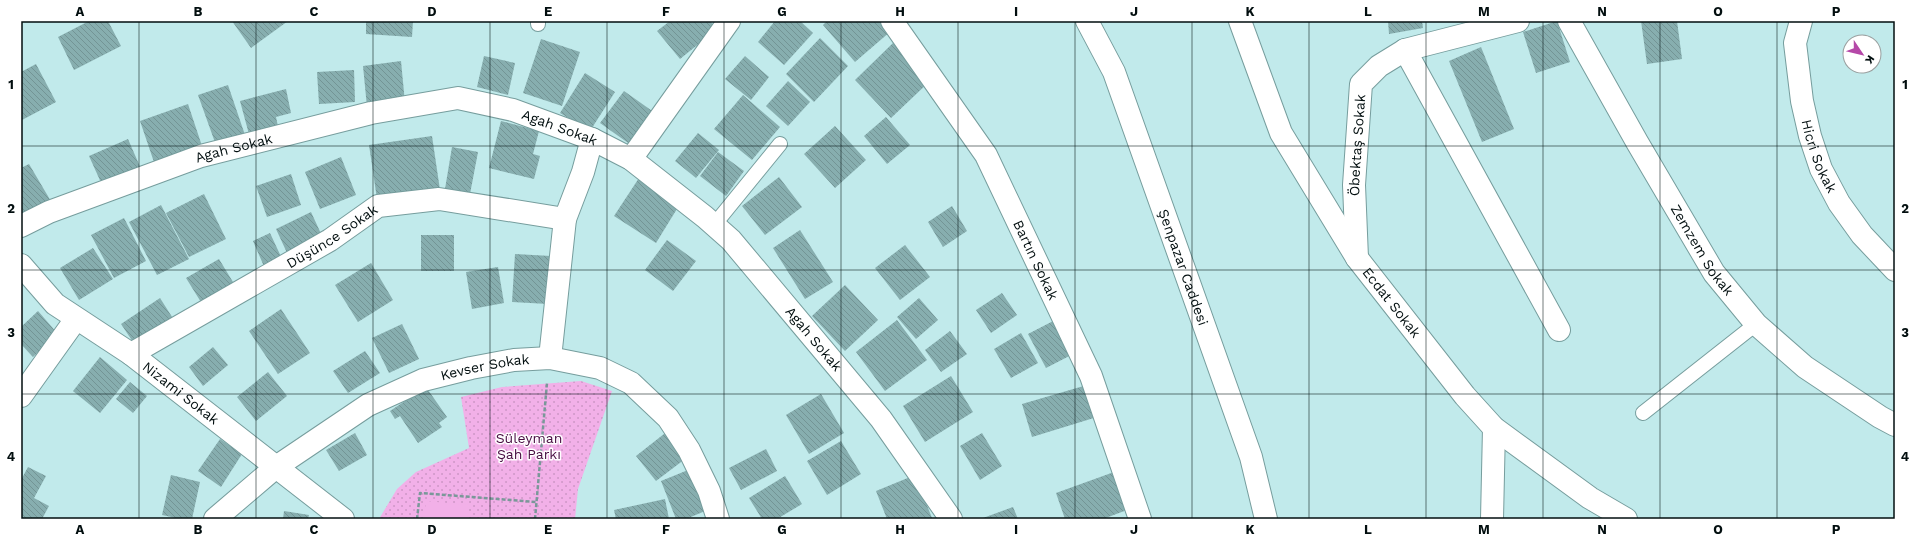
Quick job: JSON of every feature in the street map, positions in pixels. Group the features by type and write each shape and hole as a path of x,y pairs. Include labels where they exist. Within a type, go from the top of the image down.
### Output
{"street":[{"path":"631,159 729,21"},
{"name":"Bartın Sokak","path":"892,21 986,155 1091,376 1140,519"},
{"name":"Şenpazar Caddesi","path":"1087,21 1114,72 1251,457 1266,519"},
{"name":"Ecdat Sokak","path":"1240,21 1280,133 1357,258 1465,396 1494,428 1590,498 1626,519"},
{"name":"Öbektaş Sokak","path":"1357,258 1354,185 1361,84 1379,66 1405,50 1518,21"},
{"name":"Zemzem Sokak","path":"1569,21 1637,142 1714,273 1756,324 1805,367 1880,417 1895,425"},
{"name":"Hicri Sokak","path":"1801,21 1795,43 1802,101 1810,136 1821,169 1840,203 1862,235 1895,270"},
{"path":"1405,50 1559,330"},
{"name":"Agah Sokak","path":"21,226 49,212 201,156 371,113 458,98 513,110 592,139 631,159 731,240 881,419 951,519"},
{"path":"550,358 565,219 583,172 592,139"},
{"name":"Düşünce Sokak","path":"131,354 330,240 378,206 439,199 565,219"},
{"name":"Nizami Sokak","path":"21,265 55,304 131,354 342,519"},
{"path":"21,396 76,319"},
{"name":"Kevser Sokak","path":"215,519 276,467 368,405 423,380 471,368 514,360 550,358 600,368 631,383 668,418 689,450 709,491 718,519"},
{"path":"1492,519 1494,428"}],"lane":[{"path":"714,225 780,144"},
{"path":"1644,413 1756,324"}],"path":[{"path":"535,519 550,358"},
{"path":"417,519 420,493 426,492 536,502"}],"green space":[{"name":"Süleyman Şah Parkı","path":"581,381 612,391 578,489 575,519 379,519 397,489 416,472 469,448 461,397 502,387"},
{"path":"426,501 469,505 467,519 424,519"}],"building":[{"path":"89,21 108,21 121,46 74,70 58,37"},
{"path":"232,21 288,21 251,48"},
{"path":"366,21 413,21 412,37 366,34"},
{"path":"670,21 710,21 717,29 680,59 657,31"},
{"path":"775,21 800,21 813,33 784,65 758,42"},
{"path":"827,21 883,21 891,31 855,62 823,25"},
{"path":"1388,21 1422,21 1423,28 1389,34"},
{"path":"1557,21 1570,62 1536,73 1523,32"},
{"path":"1641,21 1677,21 1682,59 1647,64"},
{"path":"820,38 848,66 814,102 786,74"},
{"path":"541,39 580,52 562,106 523,93"},
{"path":"893,43 930,81 891,118 855,80"},
{"path":"1481,47 1514,129 1482,142 1449,61"},
{"path":"484,56 515,63 508,95 477,87"},
{"path":"745,56 769,77 751,100 725,79"},
{"path":"401,61 405,103 367,107 363,66"},
{"path":"36,64 56,102 22,120 21,72"},
{"path":"354,70 355,102 319,104 317,72"},
{"path":"585,73 615,92 590,131 560,113"},
{"path":"788,81 810,102 788,126 766,106"},
{"path":"228,85 246,138 217,148 198,95"},
{"path":"286,89 291,113 276,117 279,131 250,138 240,101"},
{"path":"624,91 655,113 631,145 600,123"},
{"path":"743,95 780,127 752,160 714,129"},
{"path":"188,104 203,149 155,165 140,121"},
{"path":"886,117 910,145 887,164 864,136"},
{"path":"501,121 539,131 533,154 540,156 534,179 489,168"},
{"path":"835,126 866,160 835,188 804,154"},
{"path":"698,133 719,150 696,178 675,161"},
{"path":"432,136 440,190 377,199 369,145"},
{"path":"128,139 141,169 103,187 89,156"},
{"path":"452,147 478,152 470,194 445,189"},
{"path":"718,152 744,171 726,196 700,176"},
{"path":"341,157 356,195 320,209 305,172"},
{"path":"29,164 52,203 21,221 21,168"},
{"path":"291,174 301,205 267,217 256,186"},
{"path":"779,177 802,207 765,235 742,206"},
{"path":"639,178 680,204 656,243 614,216"},
{"path":"204,194 226,239 189,257 166,213"},
{"path":"161,205 189,259 157,275 129,222"},
{"path":"952,206 967,231 943,247 928,222"},
{"path":"311,212 323,238 288,255 276,229"},
{"path":"124,218 146,261 114,278 91,235"},
{"path":"800,230 833,282 805,299 773,248"},
{"path":"270,233 284,263 266,271 253,241"},
{"path":"421,235 454,235 454,271 421,271"},
{"path":"667,240 696,261 673,291 645,270"},
{"path":"905,245 930,277 900,300 875,268"},
{"path":"93,248 113,279 79,300 60,268"},
{"path":"515,254 551,256 548,304 512,302"},
{"path":"219,259 236,287 204,307 186,278"},
{"path":"371,263 393,300 358,322 335,285"},
{"path":"498,267 504,303 472,309 466,272"},
{"path":"845,285 878,320 845,351 812,316"},
{"path":"1002,293 1017,315 991,333 976,310"},
{"path":"160,298 174,320 135,345 121,324"},
{"path":"919,298 938,320 916,339 897,317"},
{"path":"281,309 310,353 278,374 249,331"},
{"path":"38,311 58,334 33,357 21,344 21,327"},
{"path":"1059,318 1077,352 1046,368 1028,334"},
{"path":"897,320 927,360 885,391 856,352"},
{"path":"402,324 419,359 389,373 372,338"},
{"path":"950,331 967,354 941,372 925,350"},
{"path":"1021,333 1038,363 1011,378 994,349"},
{"path":"213,347 228,365 203,386 189,367"},
{"path":"365,351 380,373 348,393 333,371"},
{"path":"100,357 127,380 100,413 73,391"},
{"path":"268,372 287,396 256,421 237,397"},
{"path":"951,376 973,412 925,442 903,406"},
{"path":"130,382 147,396 133,413 116,399"},
{"path":"1087,385 1097,417 1032,437 1022,404"},
{"path":"426,387 447,417 439,423 442,427 418,443 400,416 395,419 390,411"},
{"path":"821,394 844,433 809,454 786,415"},
{"path":"669,430 689,456 656,481 636,456"},
{"path":"355,433 367,455 339,471 326,450"},
{"path":"982,433 1002,466 980,480 960,446"},
{"path":"220,439 242,454 221,487 198,471"},
{"path":"841,441 861,474 827,495 807,461"},
{"path":"766,449 777,471 741,490 729,468"},
{"path":"28,467 46,476 34,498 49,506 42,519 21,519 21,480"},
{"path":"693,468 710,509 686,519 676,519 661,481"},
{"path":"1114,472 1127,510 1103,519 1065,519 1056,493"},
{"path":"171,475 200,482 192,519 181,519 162,515"},
{"path":"915,475 932,518 887,519 876,491"},
{"path":"785,476 802,504 777,519 762,519 749,498"},
{"path":"665,499 669,519 616,519 614,510"},
{"path":"1013,507 1018,519 983,518"},
{"path":"284,511 309,515 308,519 283,519"}]}
